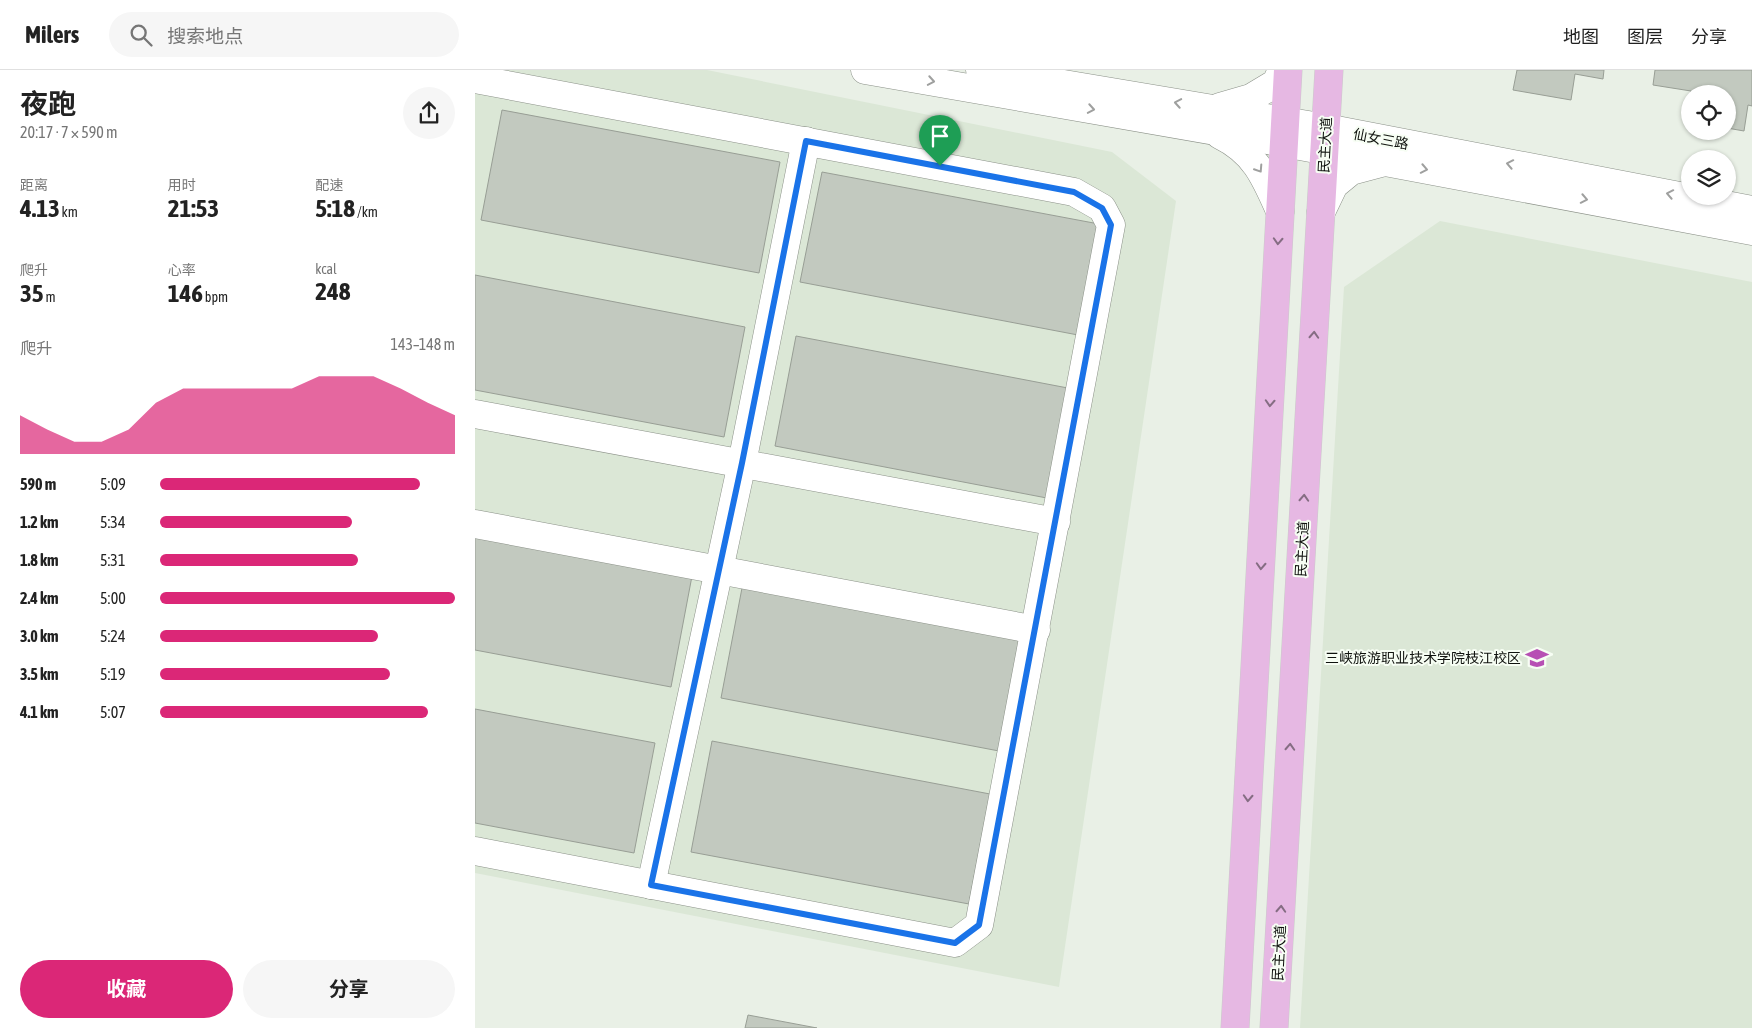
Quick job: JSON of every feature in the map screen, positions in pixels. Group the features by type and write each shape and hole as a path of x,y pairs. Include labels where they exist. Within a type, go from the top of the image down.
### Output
{"main road":[{"path":"1235,1028 1288,70"},
{"name":"民主大道","path":"1274,1028 1328,75"}],"street":[{"path":"865,70 1209,119 1257,164 1269,185 1280,211"},
{"name":"仙女三路","path":"980,70 1209,119 1325,139 1385,162 1752,231"},
{"path":"1209,119 1276,83 1282,70"},
{"path":"1328,75 1339,111 1358,134"},
{"path":"475,79 1074,192 1102,208 1111,225 979,925 955,943 475,851"},
{"name":"仙女三路","path":"1325,139 1358,134 1752,210"},
{"path":"651,885 742,463 806,141"},
{"path":"1321,212 1334,185 1351,171 1385,162"},
{"path":"475,414 1056,522"},
{"path":"475,524 1036,630"}],"shaded area":[{"path":"475,70 707,70 1112,152 1176,201 1059,987 475,873"},
{"name":"三峡旅游职业技术学院枝江校区","path":"1440,221 1752,282 1752,1028 1300,1028 1344,287"}],"building":[{"path":"1517,70 1604,70 1603,79 1575,74 1571,100 1513,90"},
{"path":"1655,70 1752,70 1752,106 1748,105 1744,131 1736,130 1736,85 1681,85 1681,89 1653,85"},
{"path":"502,110 780,162 759,273 481,220"},
{"path":"822,172 1099,224 1078,335 800,282"},
{"path":"475,275 745,327 724,437 475,390"},
{"path":"796,336 1073,389 1052,499 775,446"},
{"path":"475,535 692,576 671,687 475,650"},
{"path":"742,588 1020,640 999,751 721,698"},
{"path":"475,709 655,743 634,853 475,823"},
{"path":"712,741 990,794 969,904 691,852"},
{"path":"748,1015 817,1028 745,1028"}],"place":[{"name":"三峡旅游职业技术学院枝江校区","path":"1537,658"}],"route":[{"path":"806,141 940,166 1074,192 1102,208 1111,225 979,925 955,943 651,885 742,463 806,141"}]}
